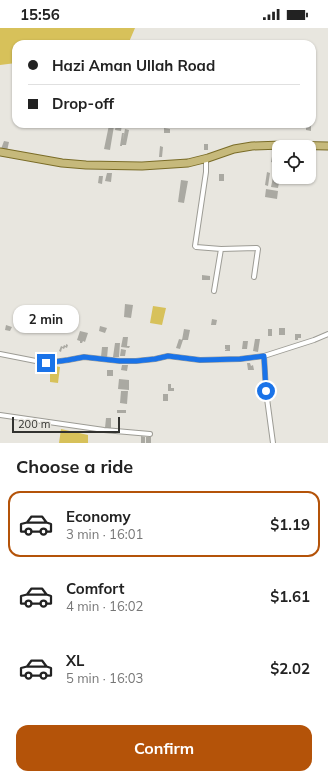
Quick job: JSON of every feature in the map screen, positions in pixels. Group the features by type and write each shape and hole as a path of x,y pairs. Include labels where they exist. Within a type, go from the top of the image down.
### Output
{"main road":[{"path":"0,152 62,163 142,166 188,163 206,159 234,149 252,146 328,146"}],"street":[{"path":"206,159 206,172 194,244 196,247 221,249 257,248 254,277"},
{"path":"214,291 221,249"},
{"path":"0,354 46,363 84,357 120,361 136,361 168,356 207,360 240,359 264,356 328,334"},
{"path":"264,356 266,391 273,443"},
{"path":"0,415 104,430 150,434"}],"shaded area":[{"path":"0,28 135,28 130,40 12,40 12,64 0,65"},
{"path":"153,306 166,308 162,325 150,323"},
{"path":"50,365 60,367 58,383 50,382"},
{"path":"61,429 88,435 88,443 59,443"}],"building":[{"path":"108,128 114,128 110,150 104,149"},
{"path":"115,128 121,128 121,131 115,130"},
{"path":"164,128 170,129 170,133 164,133"},
{"path":"306,128 311,128 311,131 306,130"},
{"path":"125,129 129,130 126,145 120,146 122,133 124,133 123,140"},
{"path":"4,141 9,142 7,151 1,149"},
{"path":"204,144 208,144 208,150 204,150"},
{"path":"160,146 163,147 162,157 159,157"},
{"path":"267,172 270,173 268,186 265,185"},
{"path":"107,173 112,173 111,182 105,181"},
{"path":"219,174 224,174 224,181 219,181"},
{"path":"99,176 103,176 102,184 98,183"},
{"path":"181,180 188,181 184,203 178,202"},
{"path":"272,182 272,184 279,184 278,188 271,187"},
{"path":"266,189 278,191 277,199 265,197"},
{"path":"202,275 210,276 210,280 202,280"},
{"path":"125,304 133,305 131,318 124,317"},
{"path":"212,319 217,320 216,325 211,325"},
{"path":"6,325 12,327 10,331 5,330"},
{"path":"100,326 107,328 105,333 99,331"},
{"path":"279,328 285,328 285,335 279,335"},
{"path":"184,329 190,330 188,340 182,340"},
{"path":"268,329 272,329 272,336 268,336"},
{"path":"80,331 88,333 85,342 83,341 82,343 77,340"},
{"path":"295,334 301,334 301,338 295,340"},
{"path":"123,337 128,337 127,346 130,346 129,348 121,347"},
{"path":"179,339 183,340 180,349 176,348"},
{"path":"255,339 260,339 258,352 253,351"},
{"path":"243,341 248,341 247,349 242,349"},
{"path":"115,343 120,343 119,357 113,357"},
{"path":"66,344 68,345 67,348 62,348 61,352 59,351 61,346 66,346"},
{"path":"225,345 230,345 230,351 225,351 227,349 225,349"},
{"path":"102,347 108,347 107,358 101,357"},
{"path":"121,349 126,350 125,356 120,356"},
{"path":"247,363 250,363 251,366 253,365 254,370 248,370"},
{"path":"122,365 128,365 127,371 121,370"},
{"path":"107,370 113,370 113,376 107,376"},
{"path":"119,379 129,380 129,390 118,389"},
{"path":"168,384 171,384 171,388 174,388 174,391 168,391"},
{"path":"121,391 128,391 127,404 120,403"},
{"path":"163,394 168,394 168,401 163,401"},
{"path":"117,410 126,410 126,413 117,413"},
{"path":"106,418 111,418 111,429 105,428"},
{"path":"141,436 145,437 145,443 141,443"},
{"path":"146,437 151,437 151,443 146,443"}],"route":[{"path":"46,363 84,357 120,361 136,361 168,356 200,360 240,359 264,356 266,391"}]}
